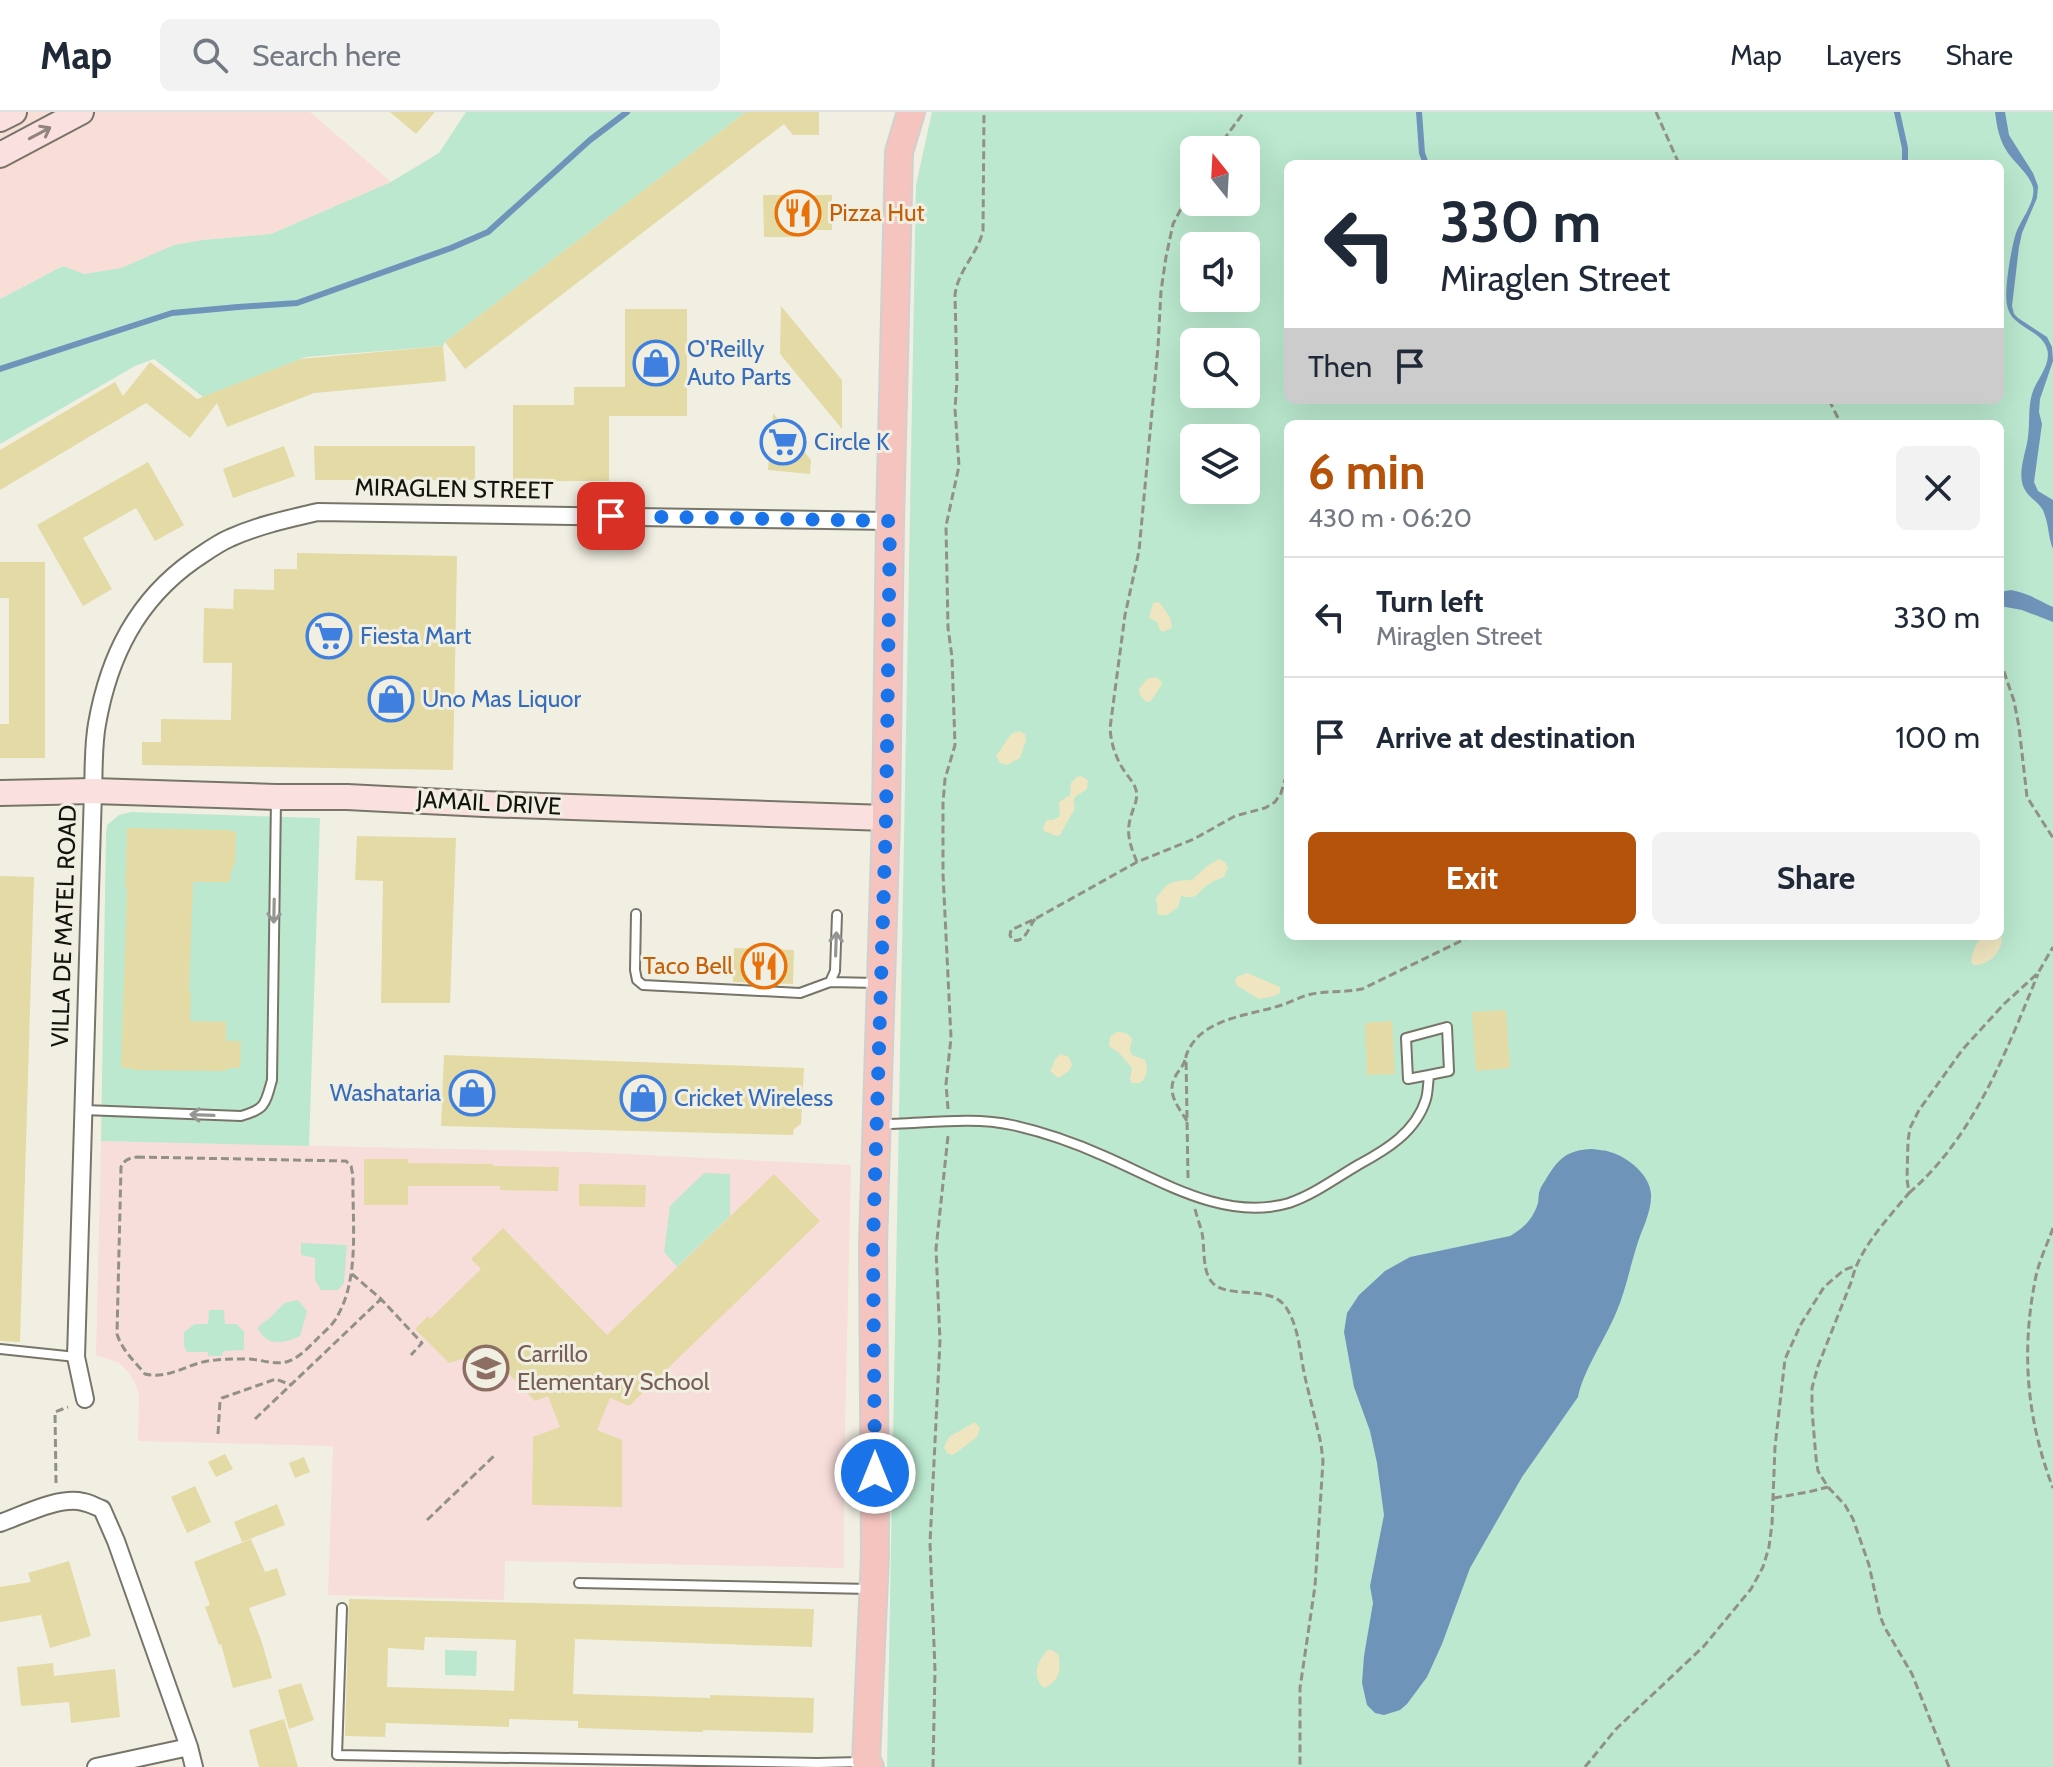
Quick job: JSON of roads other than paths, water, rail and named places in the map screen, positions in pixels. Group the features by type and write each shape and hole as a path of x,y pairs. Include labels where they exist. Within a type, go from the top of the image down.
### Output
{"main road":[{"path":"866,1765 874,1589 873,1244 886,818 899,152 890,112"},
{"path":"899,152 911,112"}],"street":[{"path":"0,119 14,112"},
{"path":"0,155 81,112"},
{"name":"MIRAGLEN STREET","path":"260,526 318,512 890,521"},
{"name":"VILLA DE MATEL ROAD","path":"85,1399 76,1357 96,727 105,684 119,646 143,608 172,575 227,539 260,526"},
{"name":"JAMAIL DRIVE","path":"0,793 93,791 347,797 886,818"},
{"path":"0,1523 71,1501 102,1509 116,1541 194,1767"},
{"path":"96,1767 189,1747"}],"lane":[{"path":"83,1110 241,1116 256,1112 265,1102 272,1080 276,797"},
{"path":"636,914 635,970 637,980 643,985 800,993 830,982 881,983"},
{"path":"830,982 835,971 837,915"},
{"path":"1447,1027 1449,1071 1429,1075 1408,1079 1406,1038 1447,1027"},
{"path":"877,1124 976,1121 1010,1125 1105,1156 1190,1196 1251,1206 1285,1204 1304,1197 1401,1138 1417,1119 1426,1099 1429,1075"},
{"path":"0,1349 76,1357"},
{"path":"579,1583 874,1589"},
{"path":"342,1608 337,1755 866,1765"}],"water":[{"path":"1995,112 2005,112 2009,135 2038,186 2037,198 2022,233 2012,306 2014,314 2047,337 2052,347 2053,361 2040,399 2042,424 2034,482 2038,491 2053,500 2053,549 2043,510 2025,490 2021,477 2031,399 2046,366 2047,349 2039,337 2014,319 2006,298 2014,240 2030,204 2033,187 2002,143"},
{"path":"2004,591 2028,595 2053,607 2053,622 2004,607"},
{"path":"1592,1149 1610,1152 1631,1162 1650,1187 1649,1212 1619,1304 1584,1377 1578,1397 1522,1477 1470,1568 1427,1677 1400,1710 1384,1715 1375,1713 1367,1705 1362,1683 1373,1603 1370,1586 1384,1515 1370,1431 1354,1387 1344,1332 1347,1313 1359,1295 1385,1271 1410,1257 1515,1233 1533,1214 1541,1188 1560,1161 1570,1153"}],"waterway":[{"path":"0,369 172,313 297,303 451,248 488,232 590,140 627,112"},
{"path":"1419,112 1425,160"},
{"path":"1897,112 1905,160"}],"place":[{"name":"Pizza Hut","path":"798,213"},
{"name":"O'Reilly Auto Parts","path":"656,363"},
{"name":"Circle K","path":"783,442"},
{"name":"Fiesta Mart","path":"329,636"},
{"name":"Uno Mas Liquor","path":"391,699"},
{"name":"Taco Bell","path":"764,966"},
{"name":"Washataria","path":"472,1093"},
{"name":"Cricket Wireless","path":"643,1098"},
{"name":"Carrillo Elementary School","path":"486,1368"}]}
